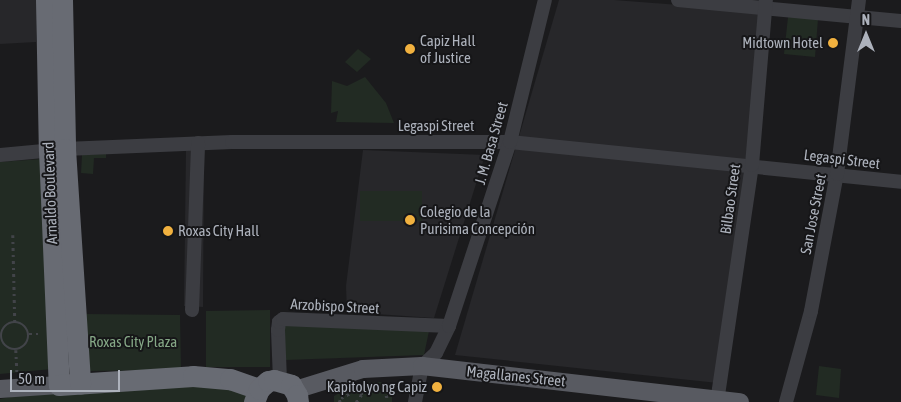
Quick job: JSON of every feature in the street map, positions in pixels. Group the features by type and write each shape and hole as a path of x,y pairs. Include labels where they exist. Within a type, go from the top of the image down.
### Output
{"highway":[{"name":"Arnaldo Boulevard","path":"46,0 57,150 69,384"},
{"name":"Arnaldo Boulevard","path":"57,150 62,0"},
{"path":"69,384 193,376 230,379 256,396 268,382 291,391"}],"main road":[{"name":"Magallanes Street","path":"291,391 363,369 422,366 740,402"},
{"path":"9,388 69,384"}],"street":[{"name":"J. M. Basa Street","path":"422,366 436,352 450,326 510,142 545,0"},
{"path":"678,0 765,4 901,21"},
{"name":"San Jose Street","path":"786,402 811,311 837,174 859,0"},
{"name":"Bilbao Street","path":"717,400 752,166 765,4"},
{"name":"Legaspi Street","path":"0,156 57,150 198,143 510,142 901,182"},
{"path":"192,310 198,143"},
{"name":"Arzobispo Street","path":"291,391 278,330 279,322 283,320 450,326"},
{"path":"415,402 422,366"}],"path":[{"path":"13,235 15,322"},
{"path":"15,322 26,327 29,334 24,346 16,349 7,347 1,336 4,328 15,322"},
{"path":"9,388 16,349"},
{"path":"339,402 341,398 362,387 377,386 385,389 388,402"},
{"path":"356,402 361,395 362,387"}],"shaded area":[{"path":"0,0 37,0 36,42 0,44"},
{"path":"559,0 614,0 769,12 718,383 455,355"},
{"path":"204,149 203,307 184,306 186,150"},
{"name":"Colegio de la Purisima Concepción","path":"363,150 485,155 434,318 347,312 346,286"}],"green space":[{"path":"788,17 818,19 815,57 784,54"},
{"path":"358,49 371,59 357,72 345,62"},
{"path":"365,77 386,103 394,123 336,122 338,111 331,113 332,81 347,86"},
{"path":"106,154 106,158 94,158 93,174 81,173 82,155"},
{"path":"42,159 52,369 0,374 0,162"},
{"path":"360,191 422,191 422,221 360,221"},
{"name":"Roxas City Plaza","path":"270,310 270,367 206,367 206,311"},
{"name":"Roxas City Plaza","path":"84,314 180,315 181,370 86,371"},
{"path":"284,325 429,331 424,355 285,360"},
{"path":"819,366 841,369 839,398 816,395"},
{"name":"Roxas City Plaza","path":"201,381 232,387 246,396 249,402 0,402 0,399 43,391"},
{"path":"370,382 382,382 392,395 392,402 334,402 334,396 345,390"}],"place":[{"name":"Midtown Hotel","path":"833,43"},
{"name":"Capiz Hall of Justice","path":"410,49"},
{"name":"Colegio de la Purisima Concepción","path":"410,220"},
{"name":"Roxas City Hall","path":"168,231"},
{"name":"Kapitolyo ng Capiz","path":"437,387"}]}
